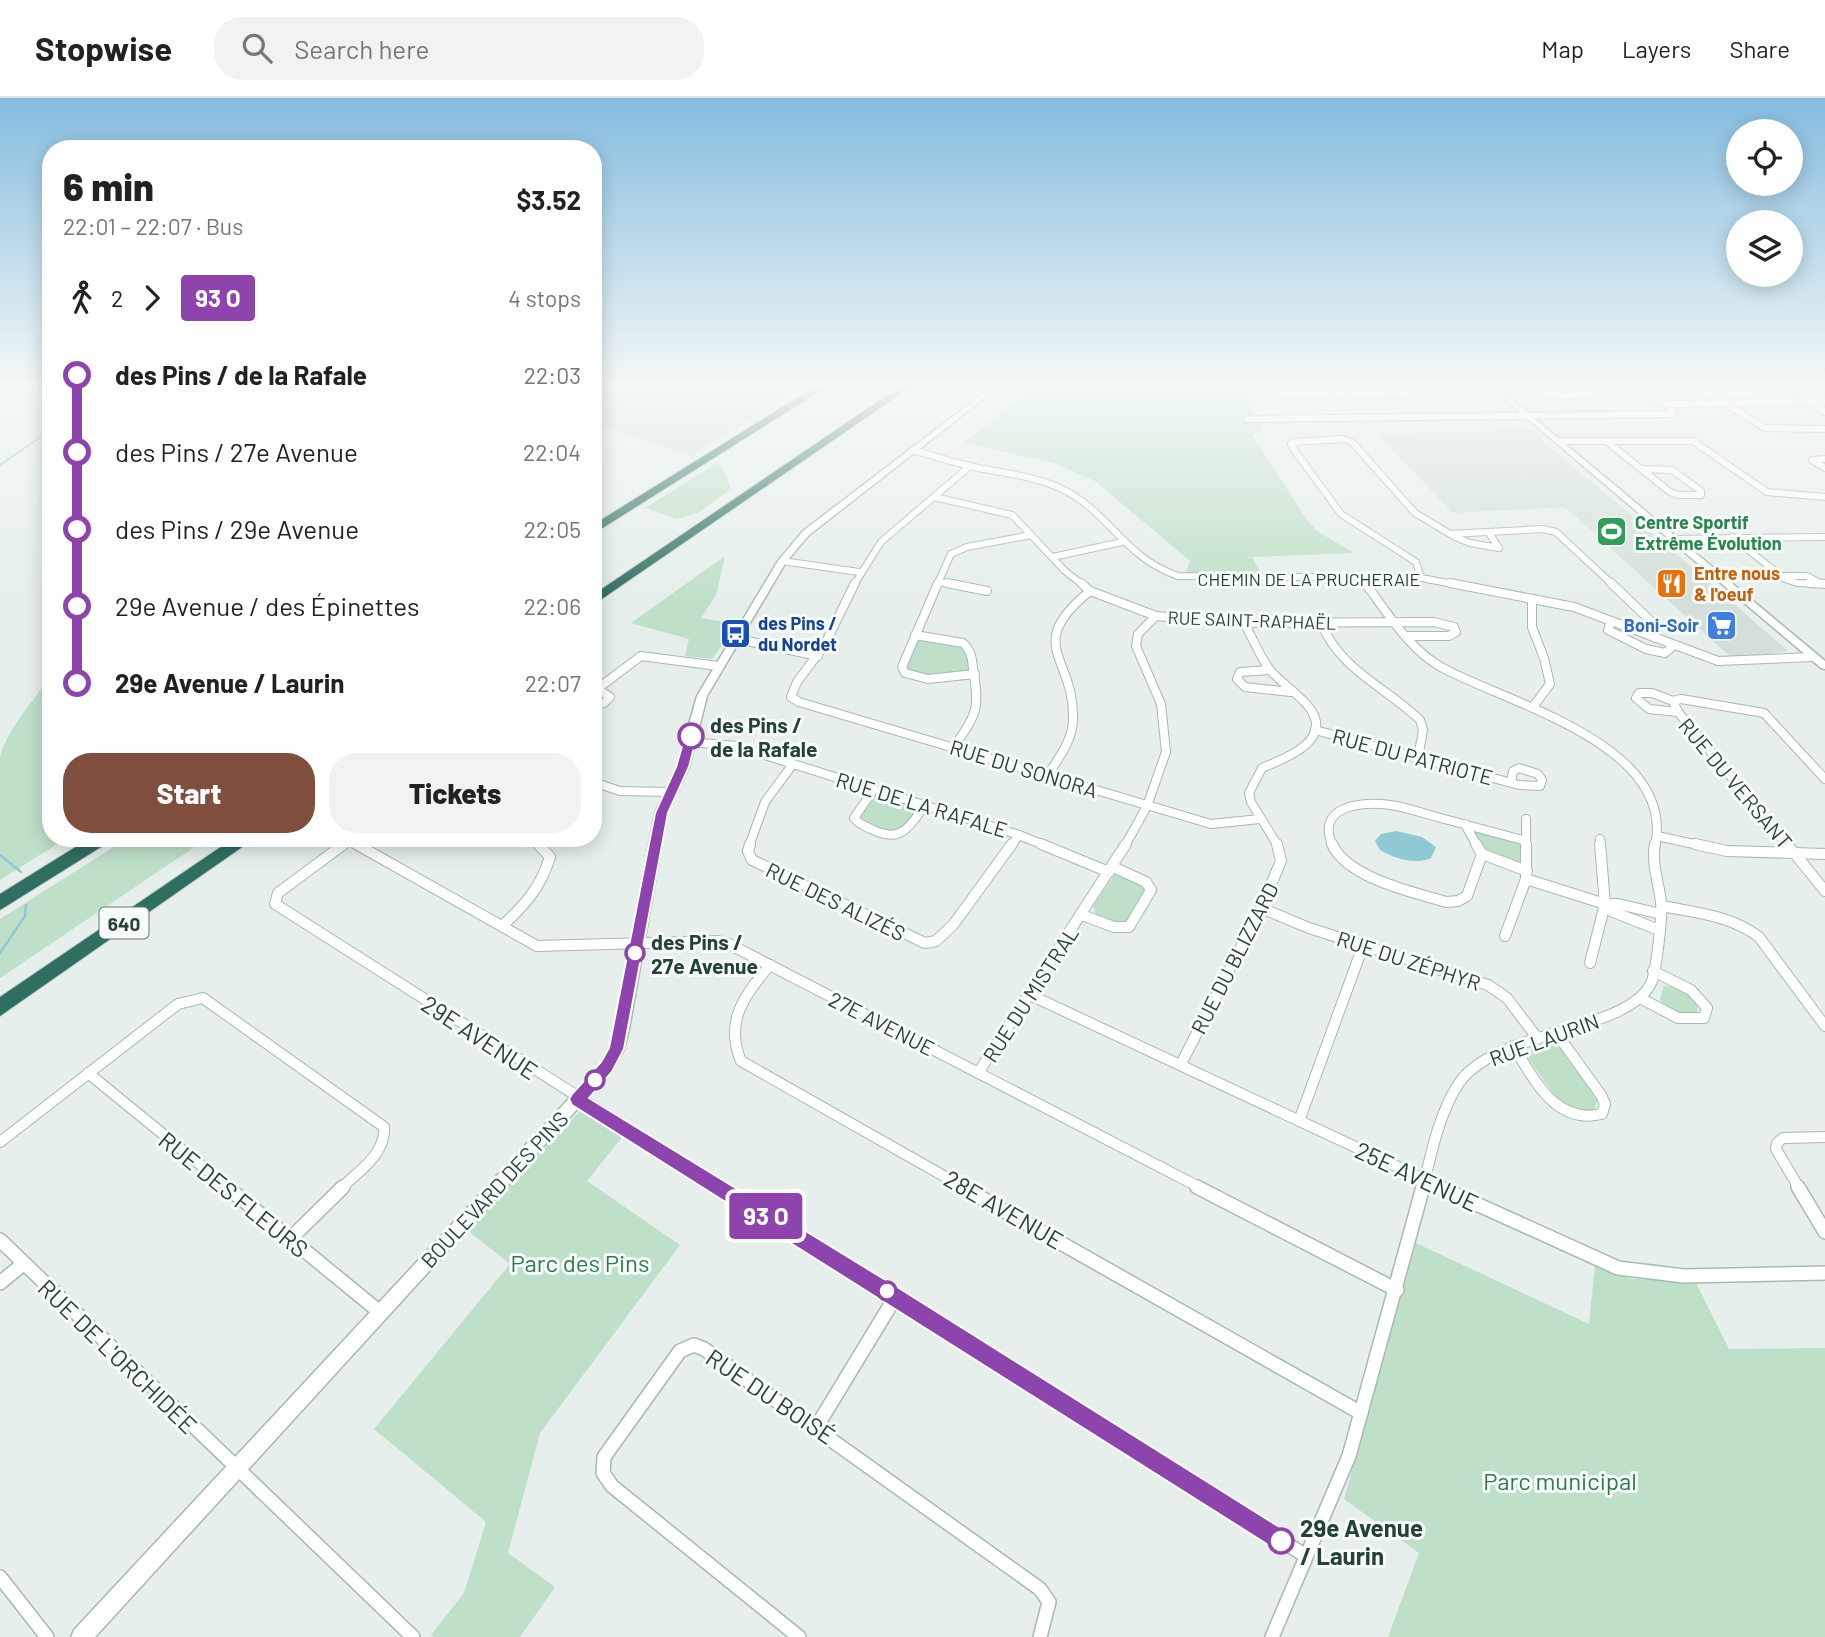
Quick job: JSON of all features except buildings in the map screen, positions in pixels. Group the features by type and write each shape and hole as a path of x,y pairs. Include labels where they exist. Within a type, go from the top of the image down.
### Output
{"highway":[{"path":"602,524 708,458"},
{"path":"602,595 802,458"},
{"path":"0,903 89,847"},
{"name":"640","path":"0,1008 234,847"}],"street":[{"name":"BOULEVARD DES PINS","path":"81,1637 607,1067 617,1049 661,813 683,767 702,696 782,561 822,519 903,458"},
{"name":"CHEMIN DE LA PRUCHERAIE","path":"941,458 1037,480 1065,490 1082,501 1148,565 1178,576 1421,579 1574,607 1703,657 1728,662 1813,657"},
{"path":"1300,458 1341,514 1416,562 1421,579"},
{"path":"1366,458 1415,513 1470,544 1499,548 1489,533"},
{"path":"1578,458 1825,666"},
{"path":"1628,458 1670,492 1678,495 1701,495 1700,491 1672,470 1642,469"},
{"path":"1717,458 1767,492 1825,497"},
{"path":"1825,459 1812,460 1825,468"},
{"path":"738,639 818,656 859,572 881,542 970,466"},
{"name":"RUE SAINT-RAPHAËL","path":"934,497 1012,515 1065,571 1090,591 1156,616 1244,623 1447,624 1454,627 1456,632 1449,636 1407,636"},
{"path":"1450,534 1543,530 1556,532 1654,624 1655,638"},
{"path":"975,674 928,679 905,673 902,667 948,559 954,551 1031,535"},
{"path":"1732,537 1780,576 1807,576 1822,583"},
{"path":"1673,539 1825,537"},
{"path":"1053,557 1122,542"},
{"path":"782,561 859,572"},
{"path":"1362,578 1407,636 1427,657 1454,675 1533,707 1600,744 1632,771 1647,792 1656,814 1657,836 1654,850 1661,910 1653,971 1647,991 1640,998 1679,1019 1694,1021 1704,1018 1707,1008 1702,998 1692,989 1653,971"},
{"path":"939,582 987,591"},
{"path":"1048,775 1073,725 1067,684 1056,662 1056,625 1073,603 1090,591"},
{"path":"1532,599 1532,627 1545,658 1550,684 1533,707"},
{"name":"RUE DU MISTRAL","path":"978,1073 1111,869 1147,806 1160,775 1166,752 1166,729 1161,704 1136,646 1138,634 1156,616"},
{"path":"1611,621 1608,630 1646,649 1665,653 1673,646"},
{"path":"1244,623 1270,670 1312,712 1315,730"},
{"path":"1321,623 1330,642 1349,666 1378,689 1413,711 1421,721 1423,727 1418,758"},
{"path":"915,635 967,645 980,697 978,707 954,747"},
{"path":"602,685 641,656 718,666"},
{"name":"RUE DU SONORA","path":"818,656 793,688 791,697 799,702 1211,824 1260,819"},
{"path":"1270,670 1240,672 1237,680 1245,687 1291,692"},
{"name":"RUE DU VERSANT","path":"1678,712 1649,709 1636,698 1647,692 1673,701 1681,699 1764,713 1825,779"},
{"path":"602,693 610,696 602,703"},
{"name":"RUE DU VERSANT","path":"1673,701 1678,712 1825,891"},
{"name":"RUE DU PATRIOTE","path":"1315,730 1511,782"},
{"name":"RUE DU BLIZZARD","path":"1181,1064 1261,908 1281,861 1280,849 1251,802 1249,793 1255,777 1262,768 1296,754 1307,744 1315,730"},
{"name":"RUE DE LA RAFALE","path":"690,742 736,746 1019,835 1111,869"},
{"name":"RUE DES ALIZÉS","path":"793,764 758,816 748,851 752,860 925,943 936,941 953,925 1019,835"},
{"path":"602,786 620,791 670,792"},
{"path":"874,789 854,818 858,824 891,838 903,834 925,805"},
{"path":"1482,854 1468,896 1458,901 1446,902 1366,875 1338,853 1330,842 1327,828 1334,815 1346,808 1372,803 1392,805 1526,841"},
{"path":"1505,936 1527,875 1526,819"},
{"path":"1465,824 1482,854 1527,875 1605,904 1734,921 1749,928 1759,937 1825,1027"},
{"path":"1657,836 1727,851 1825,854"},
{"path":"1590,963 1605,904 1600,839"},
{"name":"29E AVENUE","path":"339,847 278,893 275,904 578,1099 896,1296 1306,1556"},
{"name":"27E AVENUE","path":"364,847 529,942 544,947 718,941 770,965 1397,1290"},
{"path":"502,926 534,896 550,857 542,847"},
{"name":"RUE DU MISTRAL","path":"1082,915 1121,928 1129,927 1136,919 1151,890 1146,882 1111,869"},
{"path":"1605,904 1611,911 1659,930"},
{"name":"RUE DU ZÉPHYR","path":"1261,908 1309,928 1488,985 1507,998 1538,1039"},
{"path":"1299,1121 1363,946"},
{"name":"28E AVENUE","path":"770,965 745,995 738,1011 734,1031 735,1050 741,1060 1361,1413"},
{"name":"25E AVENUE","path":"1028,994 1618,1268 1684,1276 1825,1273"},
{"path":"0,1142 177,1004 203,998 384,1126 385,1139 380,1150 289,1240"},
{"name":"RUE LAURIN","path":"1272,1637 1341,1481 1447,1105 1460,1082 1485,1059 1513,1046 1595,1021 1632,1005 1640,998"},
{"path":"1513,1046 1554,1103 1566,1114 1580,1119 1602,1114 1605,1104 1601,1095 1557,1034"},
{"name":"RUE DES FLEURS","path":"88,1073 289,1240 381,1312"},
{"path":"1825,1137 1783,1138 1777,1143 1776,1149 1825,1232"},
{"name":"RUE DE L'ORCHIDÉE","path":"0,1240 413,1637"},
{"path":"0,1283 23,1264"},
{"path":"817,1426 896,1296"},
{"name":"RUE DU BOISÉ","path":"799,1637 611,1486 603,1473 604,1457 680,1351 694,1345 704,1349 817,1426 1040,1589 1049,1602 1040,1637"},
{"path":"0,1577 47,1637"}],"shaded area":[{"path":"1400,458 1563,458 1788,651 1733,659 1565,507 1453,513"}],"green space":[{"path":"1031,458 1267,458 1317,531 1354,553 1252,557 1261,574 1186,573 1190,561 1095,481 1054,463"},
{"path":"717,463 722,466 731,489 699,512 677,519 645,508"},
{"path":"725,556 716,595 701,618 738,624 712,659 685,656 689,639 631,623"},
{"path":"915,635 963,643 975,674 928,679 902,667"},
{"path":"42,688 42,847 53,847 0,880 0,757 16,724"},
{"path":"874,789 925,805 898,837 858,824 856,812"},
{"path":"1465,824 1526,841 1527,871 1482,854"},
{"path":"114,847 195,847 0,978 0,919"},
{"path":"1114,875 1132,878 1147,889 1128,921 1118,925 1096,915 1093,906"},
{"path":"1664,986 1679,988 1691,996 1698,1003 1697,1013 1681,1013 1667,1007 1660,999"},
{"path":"1549,1044 1560,1048 1594,1091 1598,1098 1594,1111 1580,1114 1561,1104 1528,1058 1530,1050"},
{"name":"Parc des Pins","path":"581,1110 623,1136 587,1181 680,1245 540,1433 508,1553 555,1587 520,1637 434,1637 431,1635 464,1593 486,1522 374,1429 510,1264 467,1230"},
{"name":"Parc municipal","path":"1416,1243 1589,1324 1595,1265 1632,1279 1695,1281 1729,1349 1825,1348 1825,1637 1388,1637 1419,1553 1344,1499"}],"water":[{"path":"1396,831 1422,837 1436,847 1431,858 1406,860 1380,850 1375,841 1381,834"}],"waterway":[{"path":"0,465 10,458"},
{"path":"0,855 21,872"},
{"path":"0,953 25,916 26,905"}],"bus line":[{"path":"691,736 683,767 661,813 617,1049 607,1067 578,1099 896,1296 1281,1541"}],"place":[{"name":"Centre Sportif Extrême Évolution","path":"1612,532"},
{"name":"Entre nous & l'oeuf","path":"1671,583"},
{"name":"Boni-Soir","path":"1722,625"},
{"name":"des Pins / du Nordet","path":"735,633"},
{"name":"des Pins / de la Rafale","path":"691,736"},
{"name":"des Pins / 27e Avenue","path":"635,953"},
{"name":"29e Avenue / Laurin","path":"1281,1541"}]}
